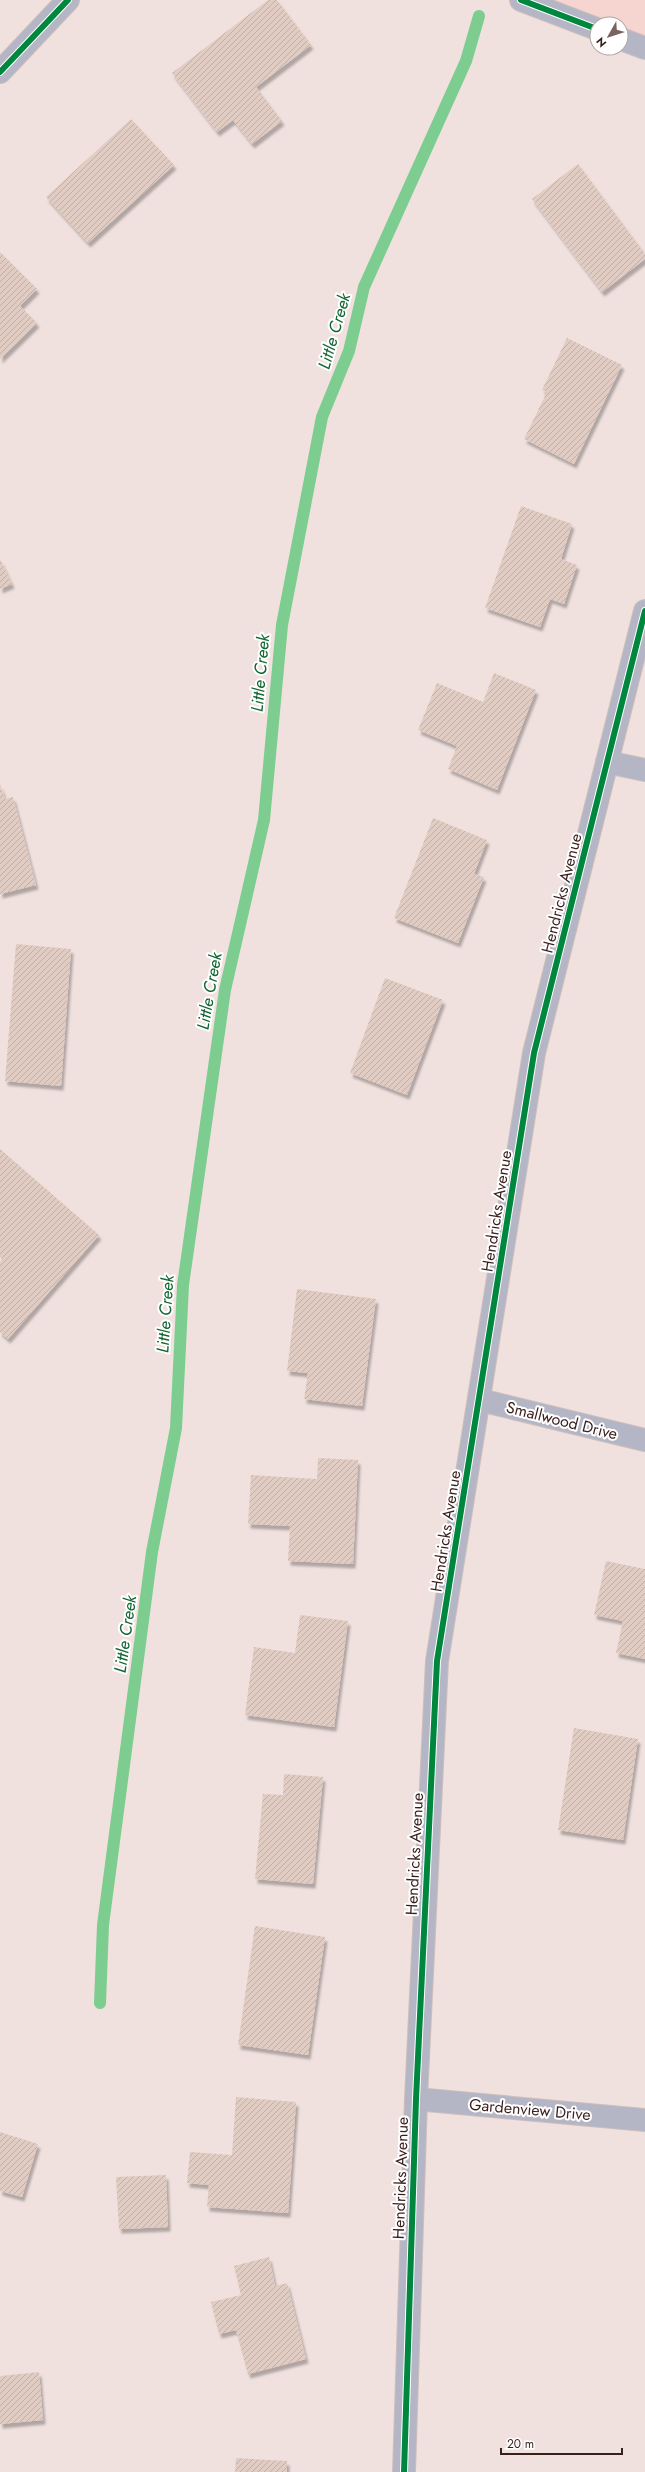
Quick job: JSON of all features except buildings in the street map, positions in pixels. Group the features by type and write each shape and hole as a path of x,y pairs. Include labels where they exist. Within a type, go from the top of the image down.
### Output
{"street":[{"path":"0,72 68,0"},
{"path":"521,0 589,26"},
{"path":"629,42 645,48"},
{"name":"Hendricks Avenue","path":"404,2472 416,2099 437,1661 480,1400 534,1052 645,611"},
{"path":"607,762 645,770"},
{"name":"Smallwood Drive","path":"480,1400 645,1440"},
{"name":"Gardenview Drive","path":"416,2099 645,2120"}],"shaded area":[{"path":"545,0 645,0 645,48 629,42 629,16 589,16 589,20"}],"waterway":[{"name":"Little Creek","path":"100,2003 103,1925 152,1552 176,1428 183,1285 225,990 264,820 282,625 322,417 349,351 364,287 466,61 479,16"}],"cycle path":[{"path":"0,72 68,0"},
{"path":"521,0 589,26"},
{"path":"404,2472 416,2099 437,1661 534,1053 645,611"}]}
